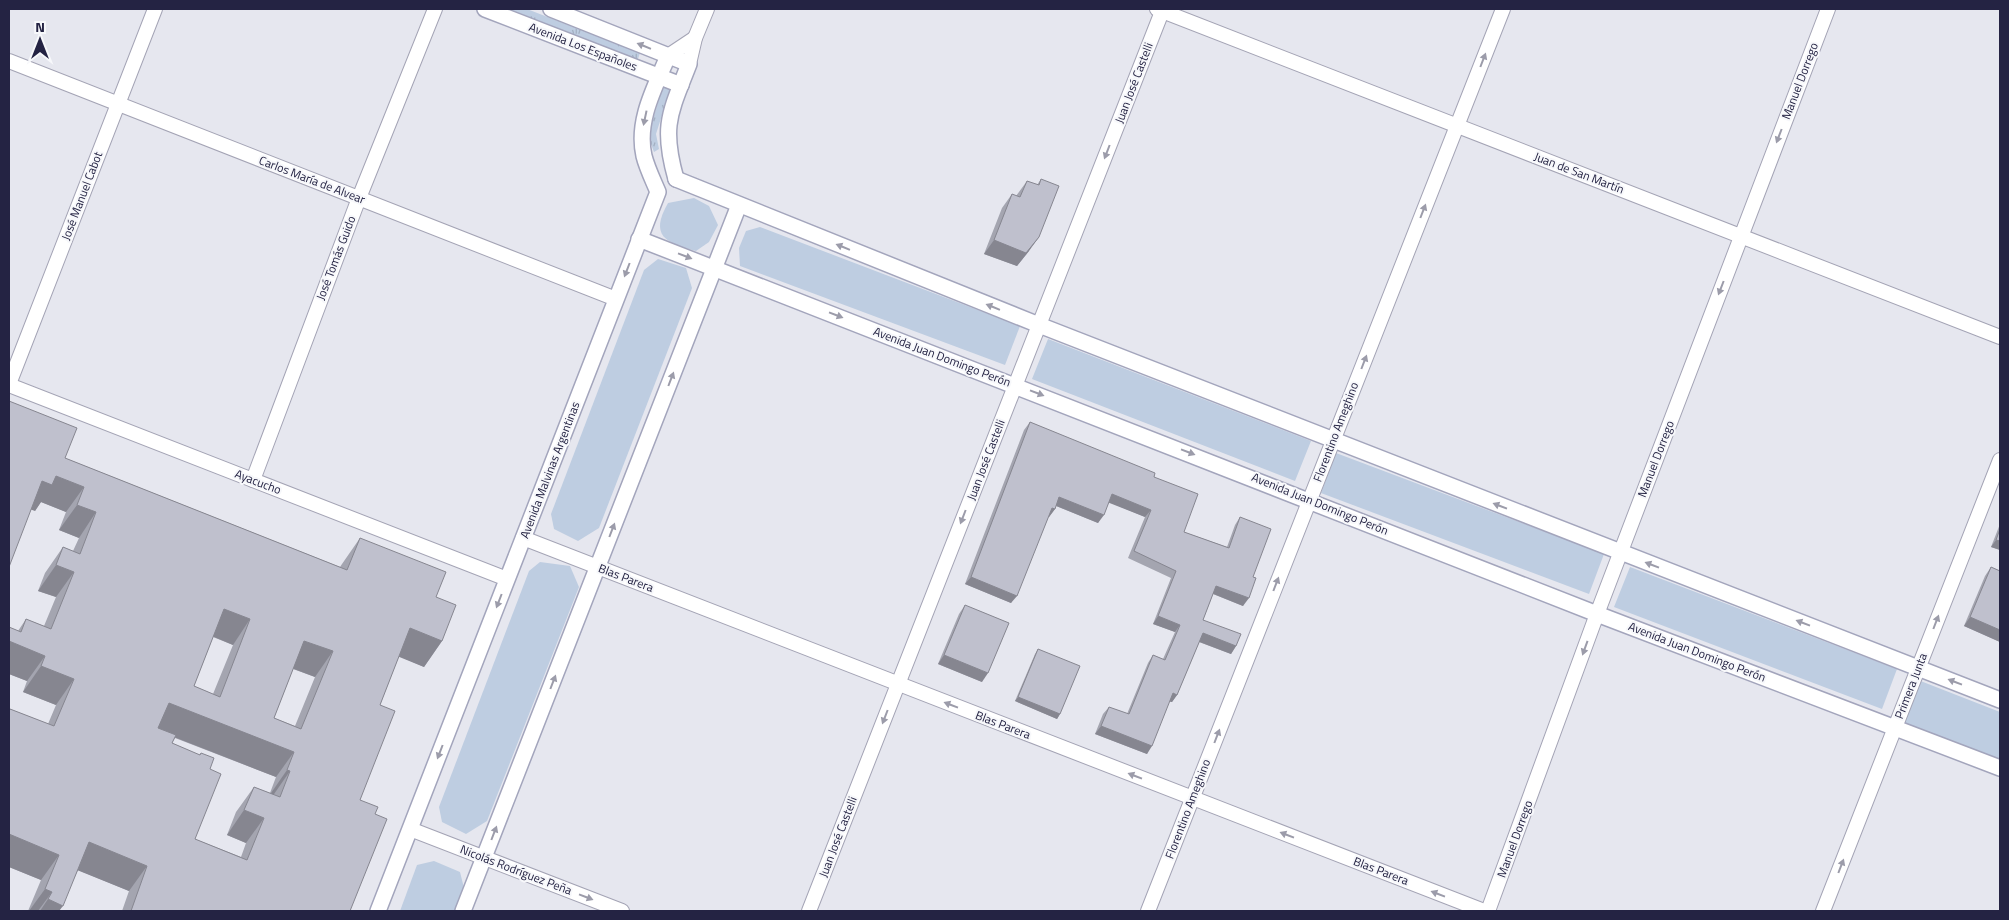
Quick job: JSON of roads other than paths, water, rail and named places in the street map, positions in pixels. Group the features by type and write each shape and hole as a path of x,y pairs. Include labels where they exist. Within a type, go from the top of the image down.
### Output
{"main road":[{"name":"Avenida Los Españoles","path":"485,9 681,85"},
{"name":"Avenida Los Españoles","path":"551,9 689,64"},
{"path":"668,56 646,110 642,133 644,156 658,192 676,179"},
{"path":"676,179 669,156 667,134 670,113 689,64"},
{"path":"676,179 1039,325 2000,700"},
{"name":"Avenida Malvinas Argentinas","path":"378,911 658,192"},
{"path":"463,911 739,205"},
{"name":"Avenida Juan Domingo Perón","path":"640,239 1597,614 2000,768"}],"street":[{"name":"José Manuel Cabot","path":"9,384 155,9"},
{"name":"José Tomás Guido","path":"253,480 359,198 435,9"},
{"path":"689,64 695,38 707,9"},
{"name":"Juan de San Martín","path":"1161,9 2000,337"},
{"name":"Juan José Castelli","path":"808,911 1039,325 1161,9"},
{"name":"Florentino Ameghino","path":"1148,911 1503,9"},
{"name":"Manuel Dorrego","path":"1488,911 1597,614 1828,9"},
{"path":"668,56 695,38"},
{"name":"Carlos María de Alvear","path":"9,62 616,299"},
{"name":"Ayacucho","path":"9,384 507,579"},
{"name":"Primera Junta","path":"1823,911 2000,460"},
{"name":"Blas Parera","path":"523,538 1484,911"},
{"name":"Nicolás Rodríguez Peña","path":"410,829 622,911"}]}
